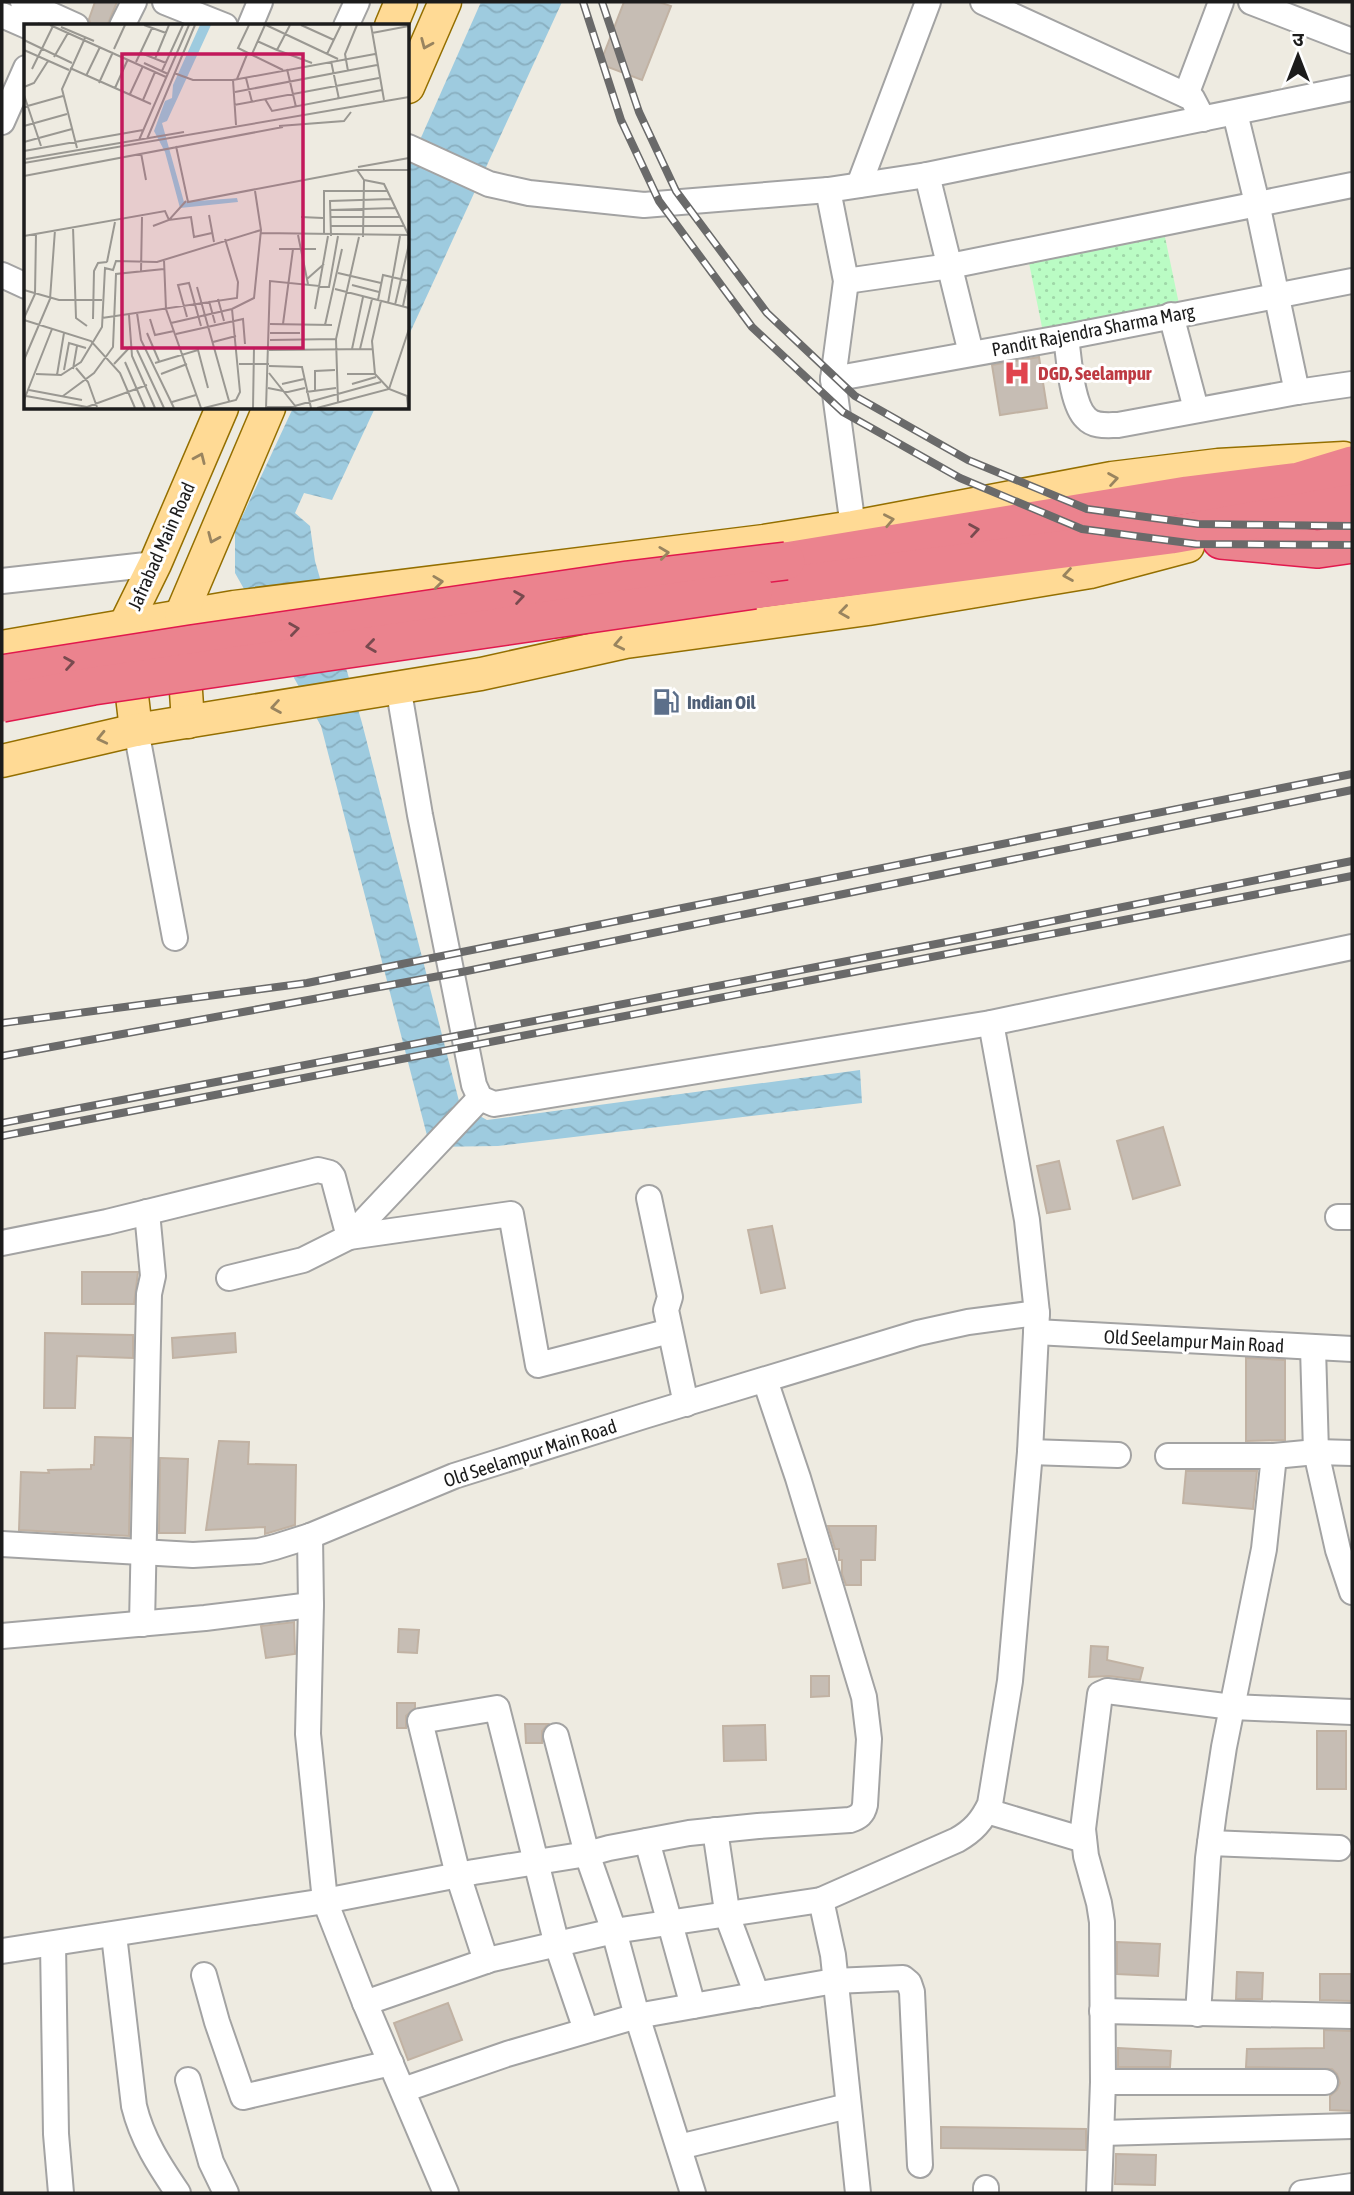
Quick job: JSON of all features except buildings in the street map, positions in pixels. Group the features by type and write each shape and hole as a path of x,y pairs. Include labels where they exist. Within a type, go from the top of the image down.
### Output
{"highway":[{"path":"2,674 628,580 786,561 1186,495 1299,481 1352,466"},
{"path":"2,703 93,686 740,592 1061,551 1115,554 1171,535 1352,503"},
{"path":"1171,535 1318,549 1352,544"}],"main road":[{"path":"392,24 401,2"},
{"path":"410,82 445,2"},
{"name":"Jafrabad Main Road","path":"136,730 124,627 155,564 221,410"},
{"path":"188,722 181,615 269,410"},
{"path":"2,647 234,607 764,541 1112,478 1218,466 1352,457"},
{"path":"2,761 136,730 520,667 626,642 868,608 1090,572 1115,554 1213,539 1300,514"}],"street":[{"path":"23,2 72,24"},
{"path":"123,24 134,2"},
{"path":"165,2 220,24"},
{"path":"251,24 260,2"},
{"path":"347,24 357,2"},
{"path":"859,185 928,2"},
{"path":"983,2 1192,98 1203,119"},
{"path":"1186,95 1221,2"},
{"path":"1251,2 1352,41"},
{"path":"2,15 24,25"},
{"path":"2,122 24,72"},
{"path":"410,148 489,184 529,193 644,205 828,190 926,175 1352,88"},
{"path":"1235,113 1278,296 1297,391"},
{"path":"926,175 971,353"},
{"path":"846,281 950,266 1352,185"},
{"path":"828,190 846,281 834,379 853,527"},
{"path":"2,275 24,285"},
{"name":"Pandit Rajendra Sharma Marg","path":"834,379 1352,281"},
{"path":"1171,315 1196,409"},
{"path":"1066,337 1077,403 1085,418 1098,425 1118,425 1297,391 1352,384"},
{"path":"2,581 155,564"},
{"path":"349,1237 475,1103 474,1085 420,815 398,686"},
{"path":"136,730 175,938"},
{"path":"475,1103 505,1104 991,1023 1352,947"},
{"path":"365,2003 486,1961 614,1931 821,1900 963,1837 983,1820 990,1804 1010,1681 1030,1452 1036,1329 1027,1220 991,1023"},
{"path":"2,1243 147,1212 318,1170 333,1177 349,1237"},
{"path":"649,1198 670,1297 666,1310 686,1404"},
{"path":"142,1624 149,1294 153,1276 147,1212"},
{"path":"229,1278 303,1260 349,1237 510,1214 538,1366 670,1331"},
{"name":"Old Seelampur Main Road","path":"2,1545 193,1555 259,1551 310,1536 454,1476 918,1333 968,1322 1036,1329 1352,1349"},
{"path":"1313,1348 1315,1452 1338,1550 1352,1592"},
{"path":"2,1951 325,1902 458,1875 715,1830 850,1820 859,1817 865,1805 869,1739 864,1697 798,1478 765,1380"},
{"path":"1030,1452 1118,1455"},
{"path":"1168,1456 1352,1453"},
{"path":"1198,2014 1210,1843 1224,1747 1264,1549 1274,1456"},
{"path":"310,1536 308,1734 325,1902 446,2193"},
{"path":"2,1636 311,1605"},
{"path":"1099,2193 1103,2082 1102,1922 1084,1840 1094,1732 1101,1694 1107,1691 1232,1707 1352,1712"},
{"path":"486,1961 458,1875 420,1721 497,1708 557,1944 586,2030"},
{"path":"555,1736 587,1854 614,1931 637,2016 693,2193"},
{"path":"987,1811 1084,1840"},
{"path":"715,1830 727,1915 757,1995"},
{"path":"647,1841 693,2006"},
{"path":"1210,1843 1339,1848"},
{"path":"821,1900 828,1924 858,2193"},
{"path":"114,1935 137,2118 152,2154 178,2193"},
{"path":"53,1944 57,2190"},
{"path":"204,1975 243,2096 391,2063"},
{"path":"403,2090 637,2016 834,1981 903,1978 909,1983 912,1992 920,2165"},
{"path":"1102,2011 1352,2016"},
{"path":"188,2080 211,2162 226,2193"},
{"path":"1103,2082 1325,2082"},
{"path":"679,2147 848,2106"},
{"path":"1102,2133 1352,2126"},
{"path":"1302,2193 1352,2186"}],"green space":[{"path":"1165,237 1179,304 1043,332 1029,263"}],"water":[{"path":"481,2 562,2 410,333 410,162"},
{"path":"292,410 374,410 332,500 304,493 295,513 310,526 315,561 362,723 460,1105 487,1120 860,1070 862,1103 498,1146 430,1147 321,726 235,573 235,532"}],"railway":[{"path":"583,2 621,120 659,201 752,327 843,412 960,478 1082,529 1196,544 1352,545"},
{"path":"602,2 639,112 676,191 767,313 855,396 968,460 1087,509 1198,524 1352,526"},
{"path":"2,1023 307,983 1352,774"},
{"path":"2,1056 467,971 1352,790"},
{"path":"2,1123 978,936 1352,861"},
{"path":"2,1136 1352,876"}],"place":[{"name":"DGD, Seelampur","path":"1017,373"},
{"name":"Indian Oil","path":"666,702"}]}
